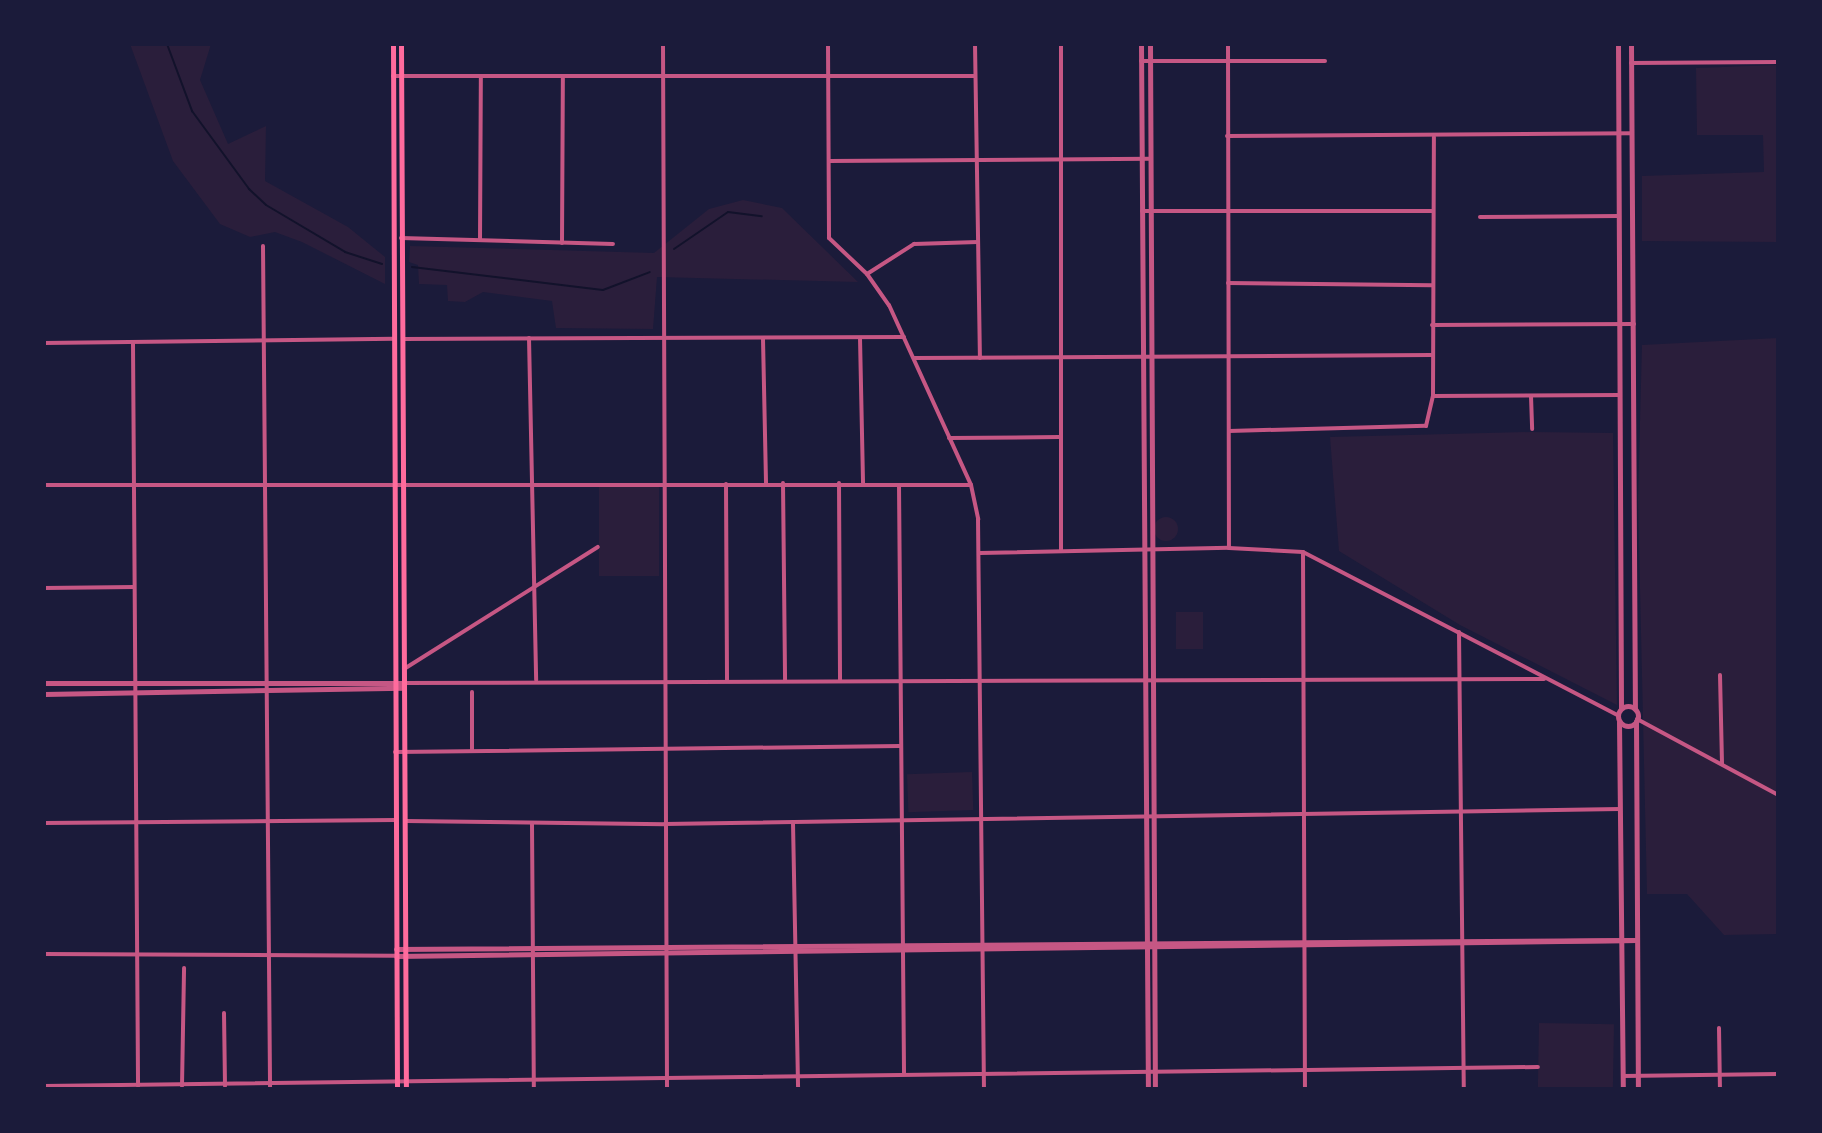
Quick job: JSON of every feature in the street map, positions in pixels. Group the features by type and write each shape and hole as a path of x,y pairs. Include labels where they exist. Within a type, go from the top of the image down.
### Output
{"main road":[{"path":"393,44 393,339 400,637 405,685 406,1086"},
{"path":"397,1086 395,752 404,483 401,44"},
{"path":"394,290 402,290"}],"street":[{"path":"663,44 667,1089"},
{"path":"828,44 829,238 867,274 904,337 971,485 980,553 984,1089"},
{"path":"975,44 980,358"},
{"path":"1061,44 1061,551"},
{"path":"1141,44 1144,550 1150,813 1151,1071 1148,1089"},
{"path":"1149,679 1153,549 1150,44"},
{"path":"1228,44 1229,548"},
{"path":"1618,44 1621,708 1618,718 1622,809 1623,1089"},
{"path":"1631,44 1638,1089"},
{"path":"1141,61 1325,61"},
{"path":"1631,63 1778,62"},
{"path":"393,76 975,76"},
{"path":"480,240 481,76"},
{"path":"562,243 563,77"},
{"path":"1227,136 1434,137 1632,133"},
{"path":"1228,431 1418,431 1426,426 1433,396 1434,137"},
{"path":"829,161 1150,159"},
{"path":"1142,211 1433,211"},
{"path":"1480,217 1632,216"},
{"path":"401,238 613,244"},
{"path":"867,274 914,244 978,242"},
{"path":"263,246 270,1087"},
{"path":"1228,283 1432,285"},
{"path":"1432,325 1634,324"},
{"path":"44,343 904,337"},
{"path":"529,338 536,680"},
{"path":"860,338 863,483"},
{"path":"763,339 766,483"},
{"path":"133,343 138,1086"},
{"path":"914,358 1060,360 1432,355"},
{"path":"1433,396 1620,395"},
{"path":"1531,396 1532,429"},
{"path":"949,438 1059,437"},
{"path":"44,485 396,482 971,485"},
{"path":"783,483 785,680"},
{"path":"839,483 840,680"},
{"path":"726,484 727,680"},
{"path":"899,485 904,1074"},
{"path":"404,669 534,591 598,547"},
{"path":"980,553 1229,548 1303,552 1459,632 1629,726 1637,720"},
{"path":"1303,552 1305,1089"},
{"path":"44,588 134,587"},
{"path":"1459,632 1464,1089"},
{"path":"1720,675 1722,764"},
{"path":"44,683 396,686 536,680 1544,679"},
{"path":"205,682 206,691"},
{"path":"44,694 267,691 332,686"},
{"path":"472,692 472,751"},
{"path":"1621,708 1635,709"},
{"path":"1637,720 1778,795"},
{"path":"395,752 901,746"},
{"path":"44,823 395,820 532,824 793,823 1150,813 1622,809"},
{"path":"793,823 798,1089"},
{"path":"532,824 534,1089"},
{"path":"44,954 797,954 1150,944 1637,940"},
{"path":"386,953 396,949 533,947 904,944 982,947"},
{"path":"182,1086 184,968"},
{"path":"224,1013 225,1086"},
{"path":"1719,1028 1720,1089"},
{"path":"44,1086 406,1086 534,1080 1538,1067"},
{"path":"1151,1071 1155,1089"},
{"path":"1623,1076 1778,1074"}],"shaded area":[{"path":"130,44 211,44 200,80 228,144 266,126 265,181 348,227 385,257 385,284 302,242 275,232 250,237 220,224 173,161"},
{"path":"1778,65 1778,242 1642,241 1642,176 1764,172 1763,135 1697,135 1696,68"},
{"path":"743,200 782,208 858,282 657,277 653,329 556,328 552,301 483,292 465,302 448,301 447,285 419,284 418,265 409,262 410,246 654,253 709,209"},
{"path":"1778,338 1778,934 1724,935 1687,894 1647,894 1638,500 1642,345"},
{"path":"1613,433 1617,705 1460,625 1339,551 1330,437"},
{"path":"599,486 659,486 659,576 599,576"},
{"path":"1161,517 1171,517 1178,524 1178,534 1171,541 1161,541 1154,534 1154,524"},
{"path":"1176,612 1203,612 1203,649 1176,649"},
{"path":"972,772 973,810 908,812 907,774"},
{"path":"1539,1023 1614,1024 1613,1089 1538,1089"}],"waterway":[{"path":"167,44 192,111 249,189 266,205 345,252 382,264"},
{"path":"674,249 728,212 762,216"},
{"path":"412,267 603,290 650,272"}]}
